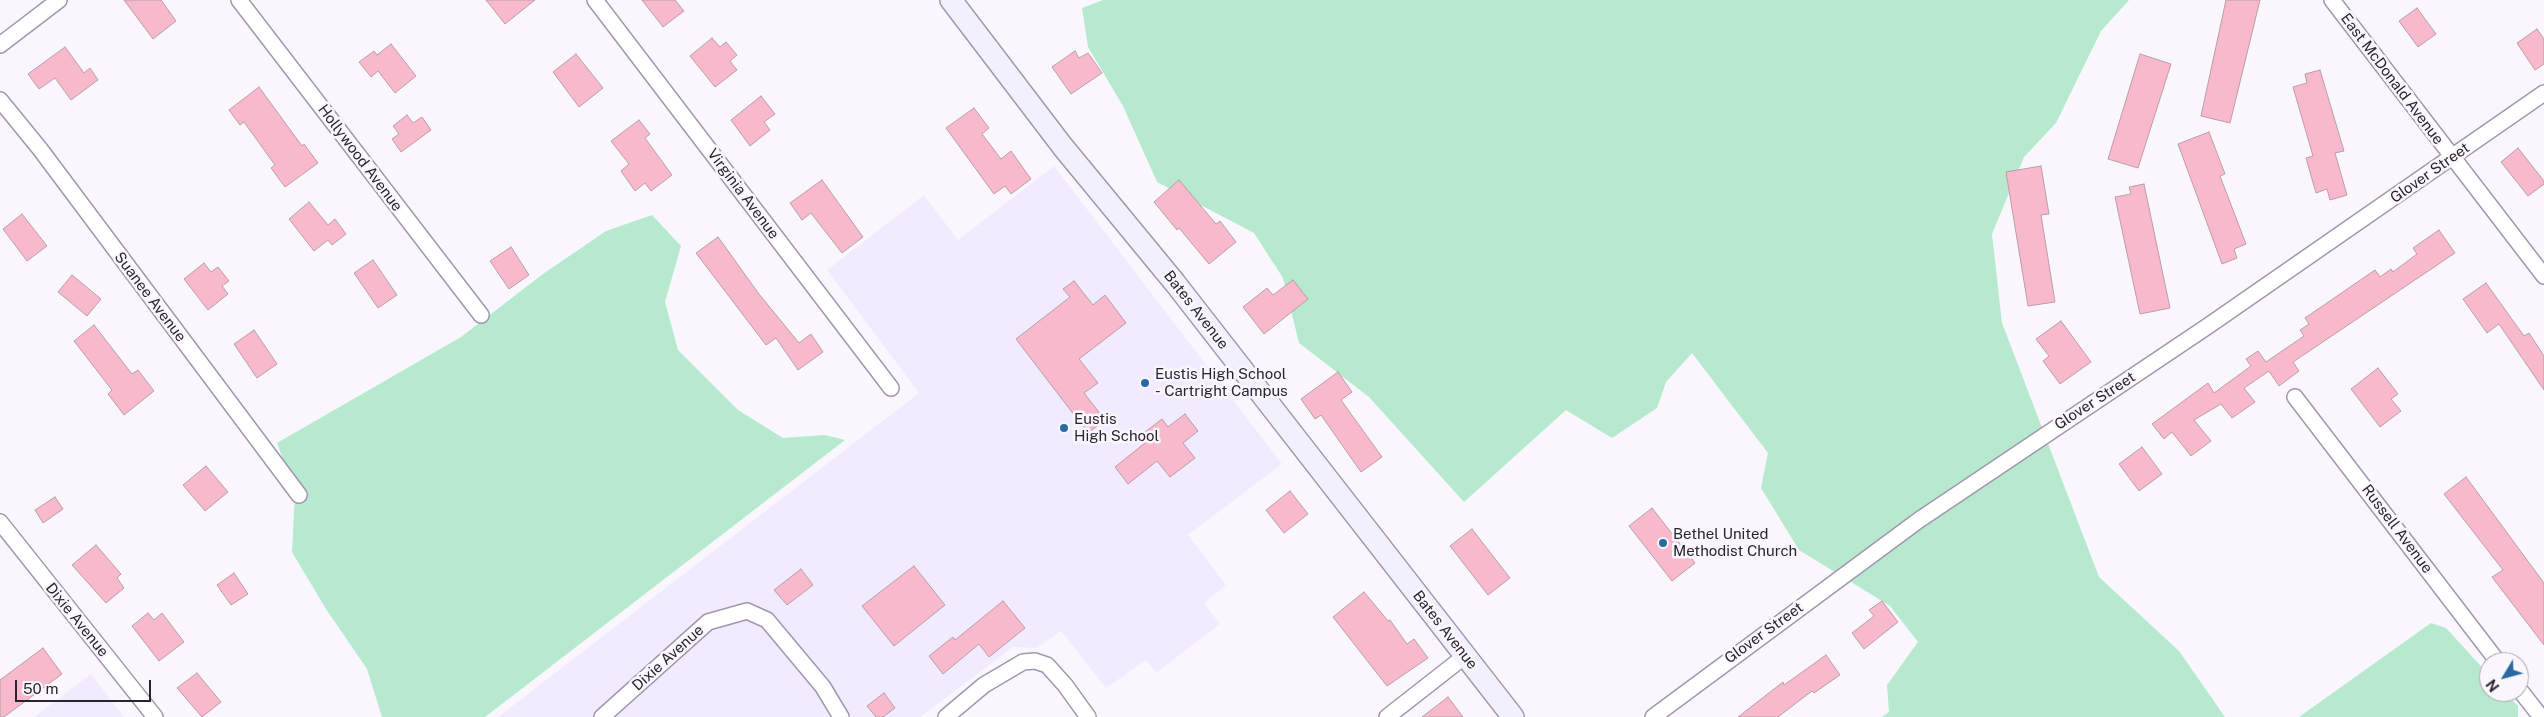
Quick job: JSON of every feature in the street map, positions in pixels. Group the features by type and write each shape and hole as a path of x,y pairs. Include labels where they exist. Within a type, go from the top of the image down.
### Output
{"street":[{"path":"0,45 59,0"},
{"name":"Hollywood Avenue","path":"239,0 481,315"},
{"name":"Virginia Avenue","path":"595,0 891,388"},
{"name":"Bates Avenue","path":"951,0 1057,139 1181,291 1513,717"},
{"name":"East McDonald Avenue","path":"2332,0 2452,159 2544,276"},
{"name":"Glover Street","path":"1653,717 1919,520 2452,159 2544,93"},
{"name":"Suanee Avenue","path":"0,100 46,157 299,495"},
{"name":"Russell Avenue","path":"2295,397 2490,652"},
{"name":"Dixie Avenue","path":"0,522 155,717"},
{"name":"Dixie Avenue","path":"602,717 708,622 747,611 767,620 823,686 841,717"},
{"path":"1387,717 1466,656"},
{"path":"946,717 984,685 1023,662 1040,662 1047,665 1065,685 1088,717"},
{"path":"2529,702 2541,717"}],"shaded area":[{"name":"Eustis High School","path":"1054,166 1282,464 1188,535 1226,585 1204,603 1220,624 1156,673 1146,660 1106,688 1061,631 1037,648 1013,647 920,717 498,717 919,393 827,270 924,195 958,240"},
{"path":"91,674 124,717 34,717"}],"green space":[{"path":"1103,0 2129,0 2101,31 2056,123 2024,157 1992,234 2002,323 2099,577 2179,651 2225,717 1882,717 1889,712 1887,685 1918,642 1890,606 1799,550 1761,488 1768,453 1692,353 1666,382 1657,408 1612,438 1566,410 1464,502 1369,397 1299,343 1283,278 1254,233 1157,182 1123,106 1088,47 1082,8"},
{"path":"652,215 681,246 665,302 678,350 738,410 783,438 825,435 845,440 485,717 382,717 367,669 326,609 292,552 295,492 277,443 461,337 543,274 606,231"},
{"path":"2431,623 2446,628 2479,664 2479,702 2514,702 2518,706 2518,717 2299,717"}],"building":[{"path":"124,0 161,0 176,21 153,39"},
{"path":"486,0 535,0 505,24"},
{"path":"642,0 675,0 684,11 663,27"},
{"path":"2226,0 2260,0 2230,123 2201,116"},
{"path":"2417,8 2436,34 2418,47 2399,21"},
{"path":"2537,29 2544,39 2544,64 2535,70 2517,43"},
{"path":"712,38 720,47 726,42 737,55 730,61 737,70 715,87 690,56"},
{"path":"391,44 416,76 395,93 378,71 371,77 359,62 374,51 377,55"},
{"path":"65,47 84,73 90,68 98,80 71,100 55,78 39,89 28,74"},
{"path":"1075,51 1079,58 1088,53 1102,73 1071,94 1052,67"},
{"path":"576,54 603,88 579,107 553,72"},
{"path":"2140,54 2171,64 2138,168 2108,159"},
{"path":"2320,70 2344,151 2335,153 2347,195 2330,200 2327,189 2316,193 2306,158 2313,156 2293,87 2307,83 2305,74"},
{"path":"259,87 302,146 304,144 318,163 285,187 271,168 275,165 244,122 240,125 229,110"},
{"path":"761,96 775,114 764,122 770,130 750,146 731,120"},
{"path":"974,108 989,128 982,134 1001,159 1011,151 1031,179 1011,194 1005,186 994,194 946,128"},
{"path":"407,115 413,123 422,117 431,130 401,152 392,139 399,134 393,126"},
{"path":"639,120 650,134 645,138 672,175 651,191 645,183 635,191 621,171 629,164 611,141"},
{"path":"2209,132 2225,174 2220,176 2246,244 2234,249 2237,258 2222,264 2178,144"},
{"path":"2518,148 2544,181 2544,184 2528,196 2501,162"},
{"path":"2041,166 2049,214 2041,215 2055,302 2028,306 2006,172"},
{"path":"822,180 863,237 842,253 811,213 802,220 790,203"},
{"path":"1179,180 1216,224 1220,221 1236,242 1209,264 1154,202"},
{"path":"2144,184 2170,308 2140,314 2115,197 2131,194 2129,187"},
{"path":"309,202 328,225 335,219 346,234 332,245 328,240 314,251 289,219"},
{"path":"22,214 47,246 27,261 3,229"},
{"path":"2439,230 2455,253 2293,362 2299,371 2279,386 2269,371 2244,388 2255,402 2232,418 2221,404 2194,420 2211,441 2191,456 2172,432 2164,439 2152,424 2208,383 2214,393 2251,366 2246,359 2258,351 2266,362 2304,336 2300,330 2309,324 2305,318 2375,270 2380,277 2391,269 2393,272 2417,254 2413,248"},
{"path":"718,237 759,294 799,343 811,334 823,352 798,370 776,338 766,345 696,253"},
{"path":"511,247 529,275 509,289 490,261"},
{"path":"373,260 397,295 378,308 354,273"},
{"path":"204,263 211,272 218,267 229,281 222,286 228,294 208,310 184,279"},
{"path":"72,275 101,299 87,316 58,292"},
{"path":"1293,280 1308,299 1264,334 1243,307 1267,288 1273,295"},
{"path":"1074,281 1093,305 1105,295 1126,323 1079,359 1098,383 1084,393 1105,420 1088,433 1016,339 1070,297 1063,289"},
{"path":"2486,283 2524,336 2529,333 2544,356 2544,390 2499,324 2487,333 2463,299"},
{"path":"2061,321 2091,362 2060,384 2043,361 2049,356 2036,339"},
{"path":"94,325 132,374 138,370 154,391 124,415 108,394 112,390 74,341"},
{"path":"254,330 277,364 257,378 234,344"},
{"path":"2378,368 2398,394 2391,399 2401,411 2380,427 2351,389"},
{"path":"1338,372 1352,392 1341,400 1382,457 1361,472 1321,415 1315,419 1301,399"},
{"path":"1185,414 1198,431 1183,443 1195,458 1170,477 1157,461 1128,484 1115,467 1145,443 1140,436 1162,419 1168,427"},
{"path":"2142,447 2162,474 2139,491 2119,464"},
{"path":"206,466 228,492 205,511 183,485"},
{"path":"2466,477 2544,583 2544,645 2492,577 2503,570 2444,494"},
{"path":"1290,491 1308,514 1284,533 1266,510"},
{"path":"55,497 63,509 43,523 35,510"},
{"path":"1652,508 1695,563 1672,581 1629,526"},
{"path":"1472,529 1510,578 1488,595 1450,546"},
{"path":"96,545 121,574 117,578 124,588 106,603 72,565"},
{"path":"914,566 945,605 894,646 862,606"},
{"path":"801,569 813,585 787,605 774,590"},
{"path":"234,573 248,594 231,605 217,585"},
{"path":"1364,592 1388,621 1390,620 1407,644 1414,639 1428,658 1387,686 1333,617"},
{"path":"1003,601 1025,628 989,657 979,644 943,674 929,656 953,637 955,640"},
{"path":"1882,601 1898,622 1864,649 1852,633 1874,616 1869,610"},
{"path":"148,613 154,620 162,613 184,642 159,661 132,626"},
{"path":"43,648 62,674 4,717 0,717 0,680"},
{"path":"1826,655 1840,675 1814,693 1812,691 1778,717 1738,717 1783,682 1784,685"},
{"path":"197,673 221,702 202,717 177,688"},
{"path":"884,693 895,708 883,717 876,717 867,706"},
{"path":"1448,697 1463,717 1422,717"}],"place":[{"name":"Eustis High School - Cartright Campus","path":"1145,383"},
{"name":"Eustis High School","path":"1064,428"},
{"name":"Bethel United Methodist Church","path":"1663,543"}]}
